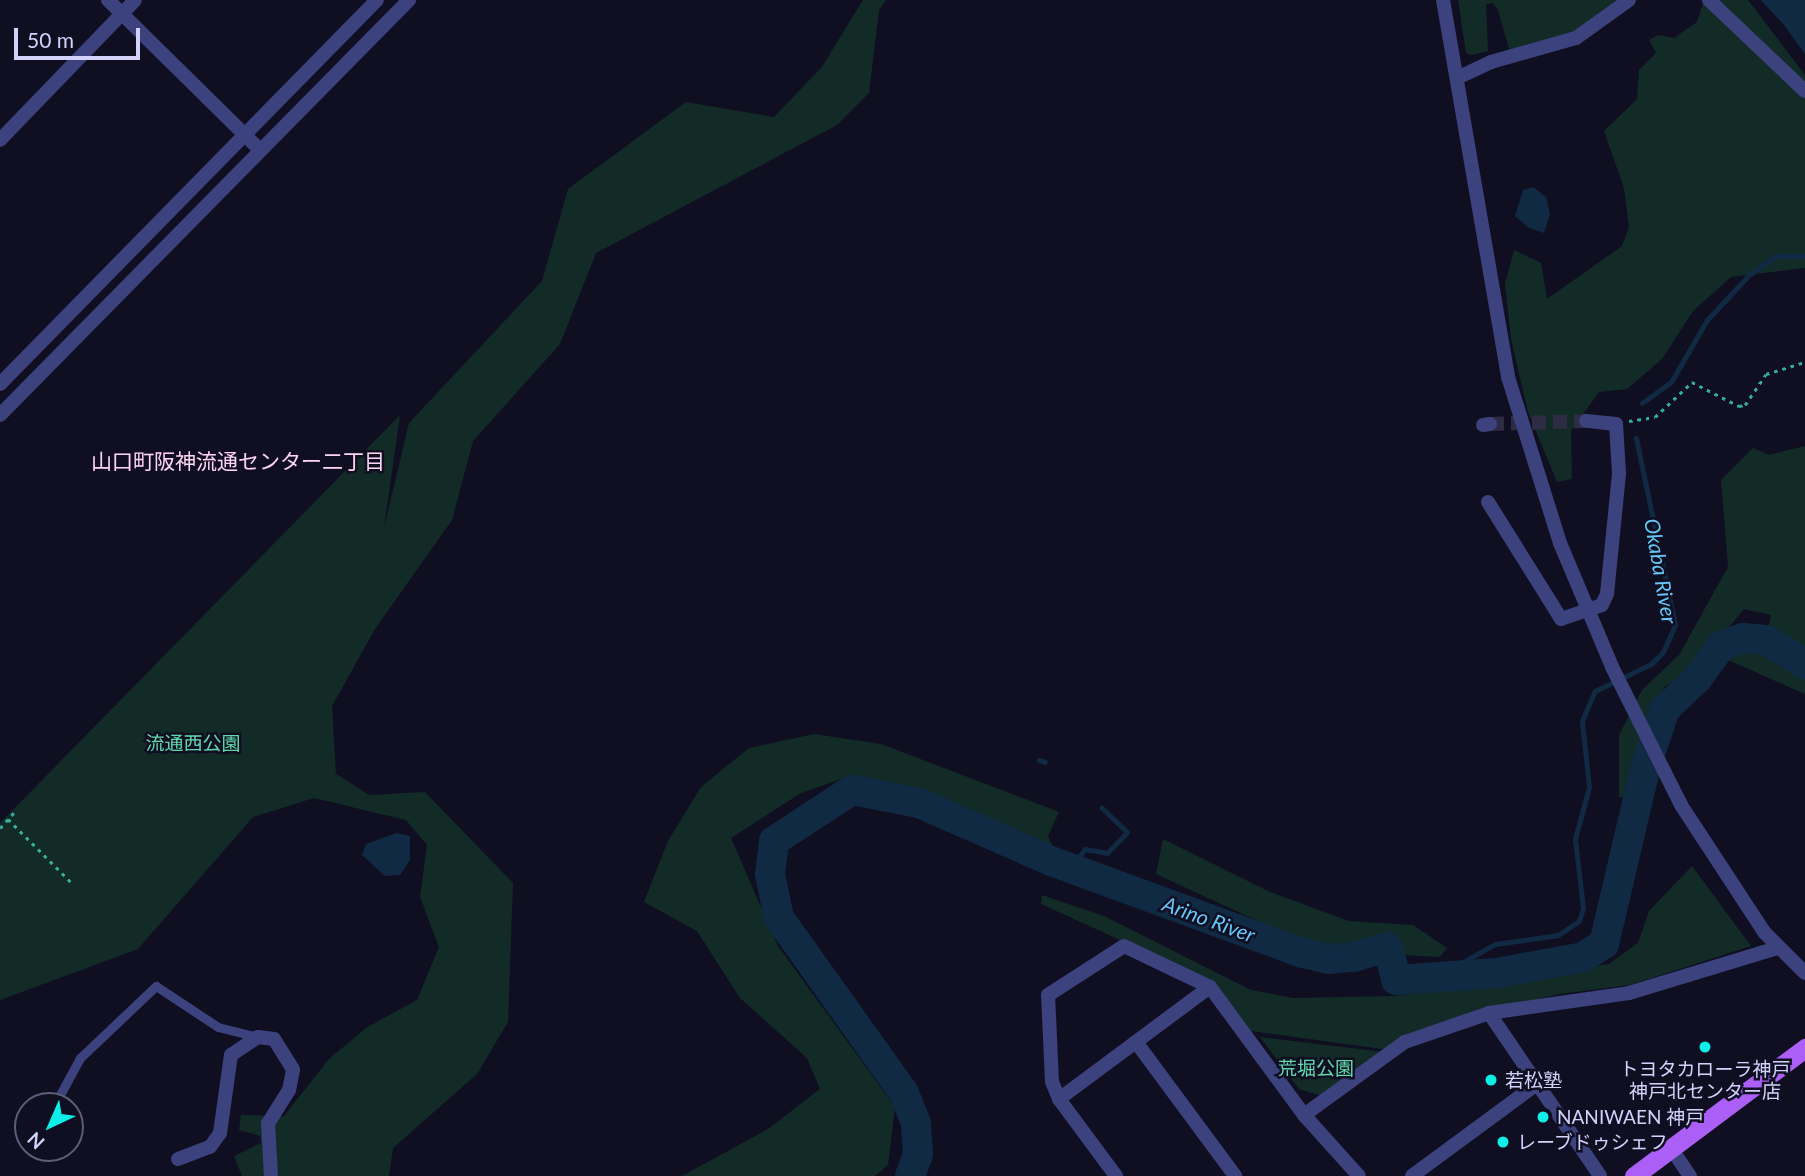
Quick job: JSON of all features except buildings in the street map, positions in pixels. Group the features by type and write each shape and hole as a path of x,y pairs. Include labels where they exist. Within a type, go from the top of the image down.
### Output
{"main road":[{"path":"1634,1176 1805,1048"}],"street":[{"path":"108,0 260,150"},
{"path":"0,140 135,0"},
{"path":"0,384 377,0"},
{"path":"0,415 409,0"},
{"path":"1443,0 1508,377 1544,498 1587,613 1681,804 1764,932 1777,948 1805,973"},
{"path":"1457,78 1491,62 1544,51 1576,38 1629,0"},
{"path":"1709,0 1805,92"},
{"path":"1488,502 1561,619 1587,613 1602,605 1607,594 1619,473 1616,424 1586,421"},
{"path":"1116,1176 1059,1099 1052,1082 1048,995 1124,946 1210,987 1304,1115 1359,1176"},
{"path":"1304,1115 1405,1042 1489,1013 1629,993 1777,948"},
{"path":"1059,1099 1210,987"},
{"path":"1489,1013 1600,1176"},
{"path":"178,1159 210,1147 220,1133 231,1055 258,1037 274,1039 293,1070 289,1090 268,1123 271,1176"},
{"path":"1136,1042 1235,1176"},
{"path":"1412,1176 1537,1084"},
{"path":"1671,1148 1690,1176"}],"lane":[{"path":"62,1092 80,1058 156,986 218,1027 258,1037"}],"path":[{"path":"1639,418 1656,416 1692,382 1739,406 1745,405 1766,374 1805,362"},
{"path":"0,828 18,809"},
{"path":"8,819 73,884"}],"green space":[{"name":"流通西公園","path":"863,0 886,0 879,10 869,93 837,125 596,253 560,344 473,441 452,520 375,629 332,706 336,774 369,795 425,792 513,883 508,1022 477,1074 393,1148 389,1176 242,1176 234,1156 261,1143 260,1136 239,1130 241,1115 284,1116 329,1059 366,1028 417,1000 439,947 420,897 427,845 406,820 314,798 253,817 138,949 0,1000 0,823 400,415 384,528 409,423 542,281 568,189 686,102 774,117 822,67"},
{"path":"1458,0 1617,0 1575,33 1510,52 1498,10 1493,3 1486,4 1488,51 1471,55 1466,53"},
{"path":"1704,0 1748,0 1805,75 1805,268 1731,277 1693,311 1662,359 1627,389 1599,392 1571,431 1572,479 1557,482 1528,412 1511,339 1505,284 1514,250 1541,263 1547,299 1622,246 1629,227 1624,188 1604,131 1637,99 1639,70 1656,53 1649,40 1658,35 1674,38 1697,22"},
{"path":"1805,446 1805,694 1724,658 1739,632 1768,630 1771,615 1744,609 1692,673 1664,687 1632,798 1619,797 1619,735 1642,690 1679,655 1728,567 1721,480 1753,448 1769,455"},
{"path":"814,734 881,744 1059,812 1048,836 1055,852 910,793 850,776 801,793 731,838 778,946 895,1107 888,1165 875,1176 682,1176 768,1129 820,1089 807,1058 740,998 697,931 644,902 668,841 701,787 749,748"},
{"path":"1163,839 1270,892 1349,921 1413,925 1447,948 1440,957 1323,951 1156,874"},
{"path":"1692,866 1751,946 1630,985 1559,994 1436,1024 1389,1050 1251,1031 1212,982 1041,904 1042,895 1104,916 1251,990 1293,998 1394,996 1609,964 1638,943 1649,911"},
{"name":"荒堀公園","path":"1260,1037 1384,1052 1322,1096 1299,1089"}],"water":[{"path":"1761,0 1805,0 1805,54 1784,25"},
{"path":"1533,187 1546,197 1550,214 1544,233 1529,228 1515,216 1523,190"},
{"path":"397,833 410,836 410,860 400,875 385,876 362,855 366,844"}],"waterway":[{"name":"Okaba River","path":"1642,403 1671,382 1707,320 1749,275 1775,256 1805,256"},
{"name":"Okaba River","path":"1436,977 1495,944 1558,935 1579,921 1583,908 1575,839 1589,787 1582,721 1595,691 1651,664 1663,652 1675,625 1636,438"},
{"name":"Arino River","path":"910,1176 918,1154 916,1123 904,1093 779,918 770,874 774,841 852,790 919,803 1051,861 1303,953 1328,959 1353,957 1388,947 1396,980 1497,973 1583,957 1604,944 1645,769 1665,709 1697,679 1721,646 1743,638 1766,640 1805,664"},
{"path":"1039,760 1045,762"},
{"path":"1071,868 1085,849 1107,853 1127,832 1102,808"}],"tunnel":[{"path":"1490,424 1586,421"}],"place":[{"name":"トヨタカローラ神戸 神戸北センター店","path":"1705,1047"},
{"name":"若松塾","path":"1491,1080"},
{"name":"NANIWAEN 神戸","path":"1543,1117"},
{"name":"レーブドゥシェフ","path":"1503,1142"}],"district":[{"name":"山口町阪神流通センター二丁目","path":"238,461"}]}
